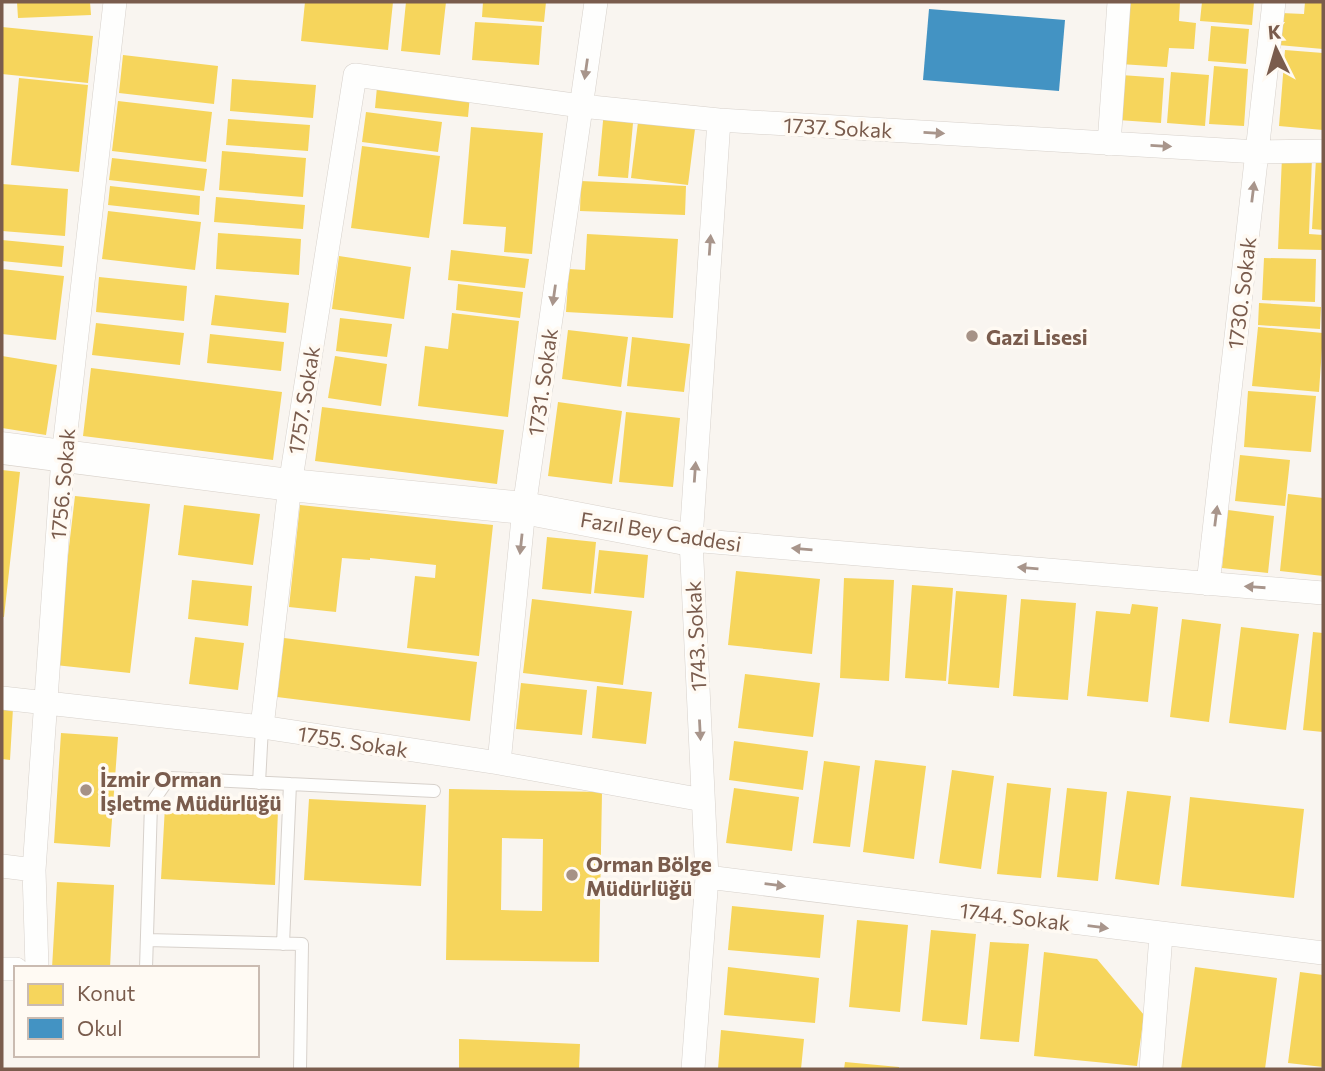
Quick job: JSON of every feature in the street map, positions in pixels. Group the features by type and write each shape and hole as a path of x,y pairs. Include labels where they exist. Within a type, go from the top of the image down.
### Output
{"street":[{"name":"1756. Sokak","path":"37,966 34,870 63,457 116,2"},
{"name":"1731. Sokak","path":"499,764 524,508 596,2"},
{"path":"1109,144 1119,2"},
{"name":"1730. Sokak","path":"1208,584 1274,2"},
{"name":"1737. Sokak","path":"355,75 581,106 719,120 1258,152 1323,151"},
{"name":"1757. Sokak","path":"262,727 290,485 355,75"},
{"name":"1743. Sokak","path":"693,1069 707,877 691,540 719,120"},
{"name":"Fazıl Bey Caddesi","path":"2,448 290,485 524,508 691,540 1323,593"},
{"name":"1755. Sokak","path":"2,698 262,727 499,764 703,800"},
{"path":"2,866 34,870"},
{"name":"1744. Sokak","path":"707,877 1323,953"},
{"path":"1151,1069 1161,935"}],"lane":[{"path":"259,783 262,727"},
{"path":"146,966 151,804 169,778 434,791"},
{"path":"283,944 290,784"},
{"path":"147,940 302,944 300,1069"}],"building: Konut":[{"path":"17,2 90,2 91,15 18,18"},
{"path":"305,2 393,2 388,50 301,41"},
{"path":"406,2 446,2 440,55 401,51"},
{"path":"483,2 546,2 544,22 482,17"},
{"path":"1125,2 1180,2 1179,21 1196,23 1194,49 1169,48 1167,67 1120,64"},
{"path":"1202,2 1254,2 1252,25 1200,21"},
{"path":"1305,2 1323,2 1323,49 1278,45 1281,13 1304,14"},
{"path":"475,22 542,26 539,65 472,60"},
{"path":"1211,26 1249,29 1246,64 1208,61"},
{"path":"2,27 93,36 88,83 2,74"},
{"path":"1285,50 1323,53 1323,130 1279,126"},
{"path":"123,55 218,66 214,104 119,93"},
{"path":"1214,66 1248,69 1244,126 1209,124"},
{"path":"1171,72 1209,75 1205,126 1167,123"},
{"path":"1121,75 1164,78 1161,123 1118,120"},
{"path":"19,78 88,85 79,172 11,165"},
{"path":"232,79 316,85 313,118 230,111"},
{"path":"377,87 470,95 468,117 375,108"},
{"path":"118,101 212,112 206,162 112,151"},
{"path":"604,110 634,112 628,178 598,176"},
{"path":"366,112 442,122 438,152 362,142"},
{"path":"639,114 696,121 688,185 631,178"},
{"path":"228,119 310,125 308,151 226,145"},
{"path":"471,127 543,133 532,254 504,252 506,227 463,224"},
{"path":"362,146 440,156 429,238 351,228"},
{"path":"222,151 306,158 303,197 219,190"},
{"path":"1282,157 1312,158 1309,234 1323,235 1323,250 1278,249"},
{"path":"112,158 207,169 204,191 109,180"},
{"path":"1316,159 1323,160 1323,230 1312,229"},
{"path":"581,181 686,186 685,215 580,211"},
{"path":"2,184 68,189 65,236 2,231"},
{"path":"110,186 200,196 199,215 108,205"},
{"path":"216,197 305,205 303,229 214,222"},
{"path":"108,211 201,222 195,270 102,259"},
{"path":"218,233 301,239 299,275 216,269"},
{"path":"587,234 678,239 673,318 566,312 569,269 585,270"},
{"path":"2,240 64,246 62,267 2,261"},
{"path":"451,250 529,259 525,288 448,280"},
{"path":"339,256 411,267 404,319 332,309"},
{"path":"1264,258 1316,259 1315,302 1262,300"},
{"path":"2,269 64,276 56,340 2,334"},
{"path":"99,277 187,286 184,321 96,312"},
{"path":"458,284 523,292 520,318 456,310"},
{"path":"215,295 289,303 286,333 211,325"},
{"path":"1259,303 1321,307 1320,329 1258,325"},
{"path":"452,313 519,321 508,417 418,406 425,346 448,349"},
{"path":"340,318 392,324 387,357 336,351"},
{"path":"96,323 184,333 180,365 92,355"},
{"path":"1258,327 1323,333 1319,392 1252,386"},
{"path":"568,330 628,337 621,387 562,379"},
{"path":"210,334 284,342 281,371 207,363"},
{"path":"632,337 690,344 684,392 627,386"},
{"path":"2,356 57,365 46,435 2,428"},
{"path":"335,356 387,364 381,406 328,398"},
{"path":"91,368 282,392 273,460 83,436"},
{"path":"1248,391 1316,396 1311,452 1244,447"},
{"path":"558,402 622,411 612,484 548,476"},
{"path":"322,407 504,430 497,484 315,461"},
{"path":"626,412 680,418 673,487 619,482"},
{"path":"1240,455 1290,460 1285,506 1235,501"},
{"path":"2,470 20,472 4,617 2,617"},
{"path":"1288,494 1323,498 1323,576 1280,571"},
{"path":"75,496 150,504 130,673 55,665"},
{"path":"184,505 260,514 253,565 178,555"},
{"path":"300,505 493,525 479,656 407,648 415,576 435,578 436,565 342,558 336,612 289,607"},
{"path":"1228,510 1274,516 1268,573 1222,568"},
{"path":"547,537 596,542 591,594 542,589"},
{"path":"599,550 648,555 644,598 594,593"},
{"path":"736,571 820,579 812,654 728,645"},
{"path":"844,578 894,580 889,681 840,678"},
{"path":"192,580 252,586 248,626 188,619"},
{"path":"912,585 953,588 946,681 905,678"},
{"path":"956,591 1007,595 999,688 948,684"},
{"path":"532,599 632,611 623,685 523,673"},
{"path":"1021,599 1076,603 1068,700 1013,696"},
{"path":"1132,604 1158,607 1148,702 1087,696 1096,611 1130,614"},
{"path":"1182,619 1221,624 1209,722 1170,717"},
{"path":"1241,627 1299,634 1286,730 1229,723"},
{"path":"1313,632 1323,633 1323,732 1303,730"},
{"path":"195,637 244,643 238,690 189,684"},
{"path":"284,638 477,662 470,721 277,697"},
{"path":"745,674 820,683 813,737 738,728"},
{"path":"521,683 587,690 582,735 516,729"},
{"path":"597,686 652,692 646,744 592,738"},
{"path":"2,707 13,708 10,760 2,759"},
{"name":"İzmir Orman İşletme Müdürlüğü","path":"61,733 118,737 110,847 54,843"},
{"path":"734,741 808,751 803,790 729,780"},
{"path":"875,760 926,766 914,859 863,852"},
{"path":"824,761 860,766 850,847 813,843"},
{"path":"952,770 994,776 981,869 939,863"},
{"path":"1007,783 1051,788 1041,878 997,874"},
{"path":"734,788 799,797 792,851 726,843"},
{"path":"1067,788 1107,792 1098,881 1057,877"},
{"name":"Orman Bölge Müdürlüğü","path":"449,789 602,792 599,962 446,960","holes":["502,838 543,839 542,911 501,910"]},
{"path":"1127,791 1171,796 1159,885 1115,879"},
{"path":"1190,797 1304,809 1294,898 1181,886"},
{"path":"309,799 426,805 421,886 304,880"},
{"path":"165,806 278,811 275,885 161,879"},
{"path":"57,882 114,885 110,966 52,966"},
{"path":"732,906 824,915 820,958 728,950"},
{"path":"857,920 908,925 900,1012 849,1007"},
{"path":"931,930 976,934 967,1025 922,1021"},
{"path":"990,942 1029,944 1019,1042 980,1039"},
{"path":"1044,952 1097,959 1144,1015 1137,1066 1034,1056"},
{"path":"728,967 819,978 815,1023 724,1015"},
{"path":"1195,967 1277,978 1265,1069 1181,1069"},
{"path":"1300,972 1323,975 1323,1067 1288,1063"},
{"path":"721,1030 804,1039 801,1069 718,1069"},
{"path":"459,1039 580,1044 579,1069 459,1069"},
{"path":"845,1062 899,1067 899,1069 844,1069"}],"building: Okul":[{"path":"929,9 1065,20 1059,91 923,80"}],"place":[{"name":"Gazi Lisesi","path":"972,336"},
{"name":"İzmir Orman İşletme Müdürlüğü","path":"86,790"},
{"name":"Orman Bölge Müdürlüğü","path":"572,875"}]}
